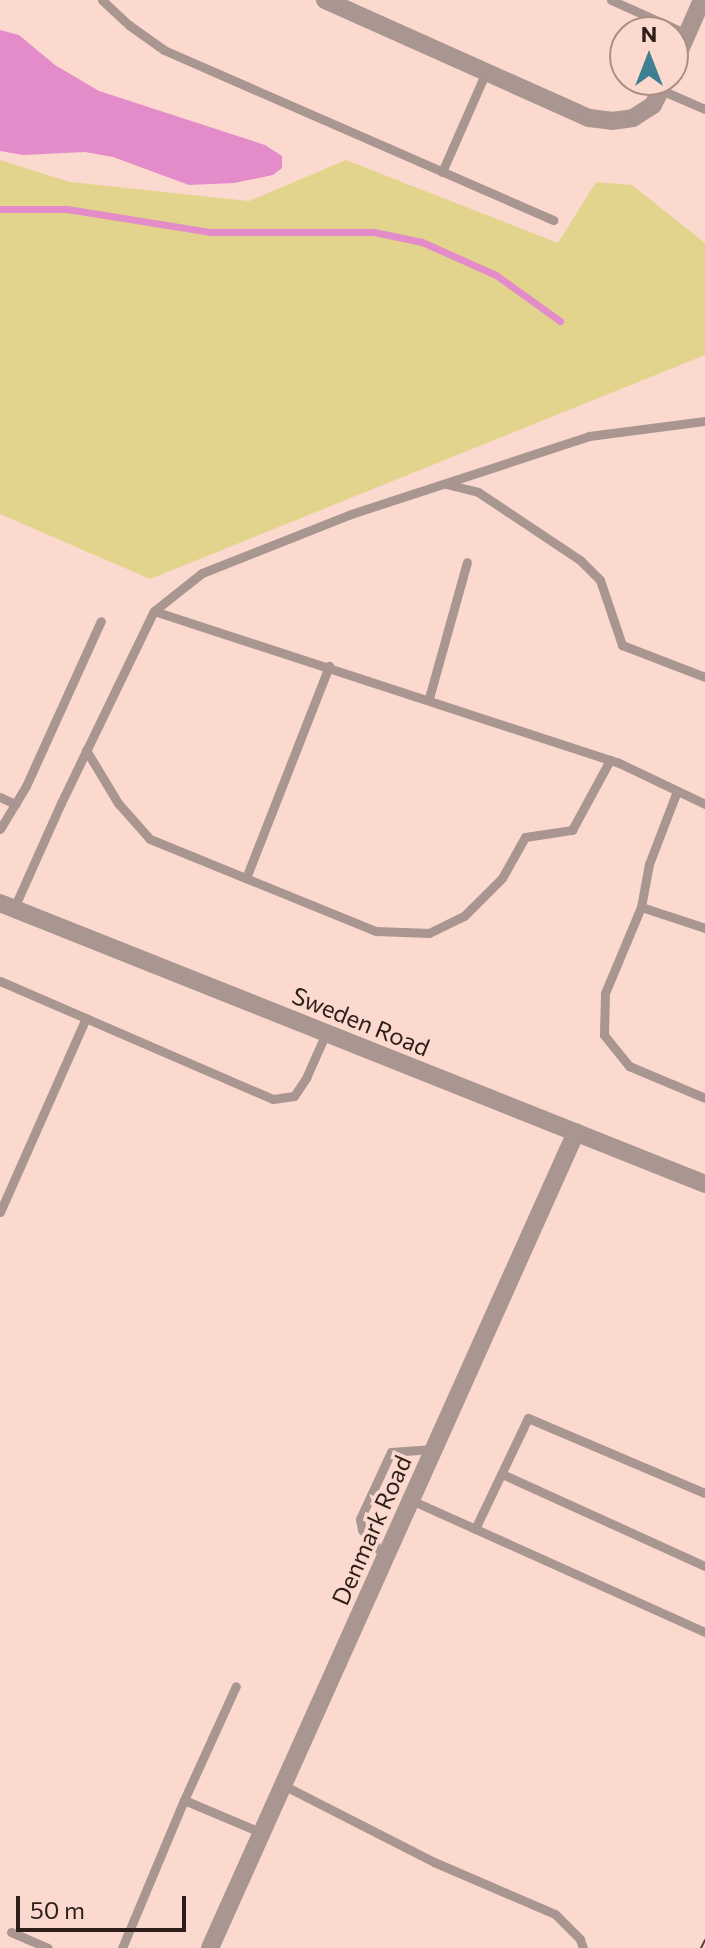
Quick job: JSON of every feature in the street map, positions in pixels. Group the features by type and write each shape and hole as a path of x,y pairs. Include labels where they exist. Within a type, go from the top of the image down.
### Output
{"street":[{"path":"325,0 589,118 612,121 633,118 653,105 658,96"},
{"path":"689,29 702,0"},
{"name":"Sweden Road","path":"7,906 705,1184"},
{"name":"Denmark Road","path":"210,1948 576,1132"}],"lane":[{"path":"102,0 129,25 164,50 553,220"},
{"path":"611,0 647,16"},
{"path":"442,172 486,72"},
{"path":"683,96 705,109"},
{"path":"7,906 154,611 202,573 351,514 589,436 705,421"},
{"path":"442,483 478,492 580,560 600,580 622,645 705,677"},
{"path":"429,698 467,562"},
{"path":"154,611 429,698 610,760 705,804"},
{"path":"0,829 15,804 101,621"},
{"path":"246,878 329,666"},
{"path":"86,750 118,803 150,839 376,931 429,933 464,916 502,878 525,837 572,830 610,760"},
{"path":"677,791 649,864 641,907 605,993 604,1035 629,1066 705,1098"},
{"path":"0,797 15,804"},
{"path":"641,907 705,928"},
{"path":"0,981 273,1099 294,1096 306,1078 326,1033"},
{"path":"0,1212 86,1018"},
{"path":"475,1529 528,1418 705,1493"},
{"path":"385,1557 362,1530 360,1519 391,1452 433,1449"},
{"path":"502,1474 705,1566"},
{"path":"411,1500 705,1632"},
{"path":"122,1948 236,1686"},
{"path":"283,1785 434,1862 555,1914 580,1939 583,1948"},
{"path":"184,1800 262,1833"},
{"path":"11,1932 48,1948"}],"shaded area":[{"path":"0,30 19,35 55,65 99,91 265,145 282,156 282,168 273,175 234,183 189,185 113,157 85,152 23,155 0,151"},
{"path":"0,160 70,182 249,201 346,160 558,243 596,182 632,185 705,243 705,355 150,579 0,514"}],"waterway":[{"path":"0,209 67,209 211,232 374,232 422,242 496,275 560,321"}],"tram line":[{"path":"701,1948 705,1940"}]}
